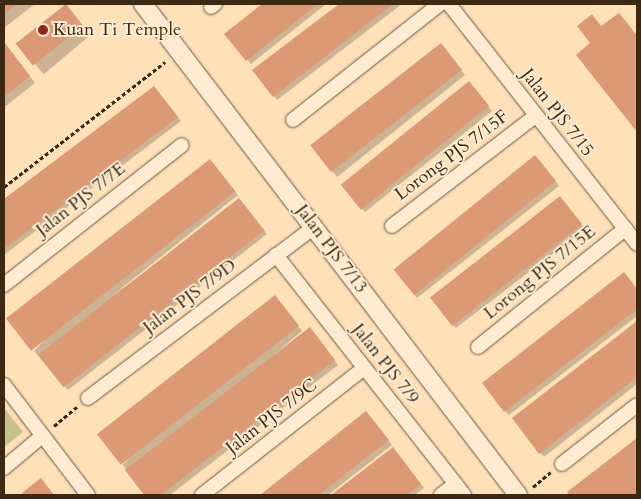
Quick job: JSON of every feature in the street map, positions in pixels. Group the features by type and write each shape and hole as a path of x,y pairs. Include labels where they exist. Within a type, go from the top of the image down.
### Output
{"street":[{"name":"Jalan PJS 7/13","path":"144,4 314,227 523,493"},
{"path":"294,120 440,4"},
{"name":"Jalan PJS 7/15","path":"449,4 534,117 637,244"},
{"name":"Lorong PJS 7/15F","path":"392,226 534,117"},
{"name":"Jalan PJS 7/7E","path":"4,285 182,145"},
{"name":"Jalan PJS 7/9D","path":"88,398 314,227"},
{"name":"Lorong PJS 7/15E","path":"478,347 625,228"},
{"name":"Jalan PJS 7/9","path":"276,255 460,490"},
{"name":"Jalan PJS 7/9C","path":"202,495 364,368"},
{"path":"4,385 88,495"},
{"path":"562,464 637,405"},
{"path":"4,468 42,436"},
{"path":"441,495 460,490"}],"path":[{"path":"4,187 179,51"},
{"path":"42,436 88,398"},
{"path":"523,493 562,464"}],"shaded area":[{"path":"4,408 23,432 4,447"}],"building":[{"path":"4,4 17,4 4,14"},
{"path":"66,4 83,26 33,65 16,43"},
{"path":"262,4 318,4 246,61 224,34"},
{"path":"339,4 393,4 273,97 252,70"},
{"path":"619,13 637,36 637,132 576,55 590,43 577,26 592,14 601,26"},
{"path":"4,42 30,76 4,97"},
{"path":"441,43 462,70 331,172 310,145"},
{"path":"469,81 489,106 361,210 341,185"},
{"path":"154,86 178,117 4,249 4,199"},
{"path":"535,155 556,181 414,295 394,270"},
{"path":"210,159 235,191 31,351 6,318"},
{"path":"560,196 582,224 452,326 430,298"},
{"path":"239,198 264,230 63,387 38,355"},
{"path":"624,272 637,289 637,309 504,412 482,383"},
{"path":"275,295 299,326 121,465 97,434"},
{"path":"637,321 637,377 539,454 512,418"},
{"path":"310,327 335,360 161,495 144,495 125,470"},
{"path":"366,411 389,440 319,495 260,495"},
{"path":"637,438 637,495 569,495 567,492"},
{"path":"393,447 421,484 406,495 331,495"},
{"path":"41,478 54,495 20,495 28,488"}],"place":[{"name":"Kuan Ti Temple","path":"43,30"}]}
